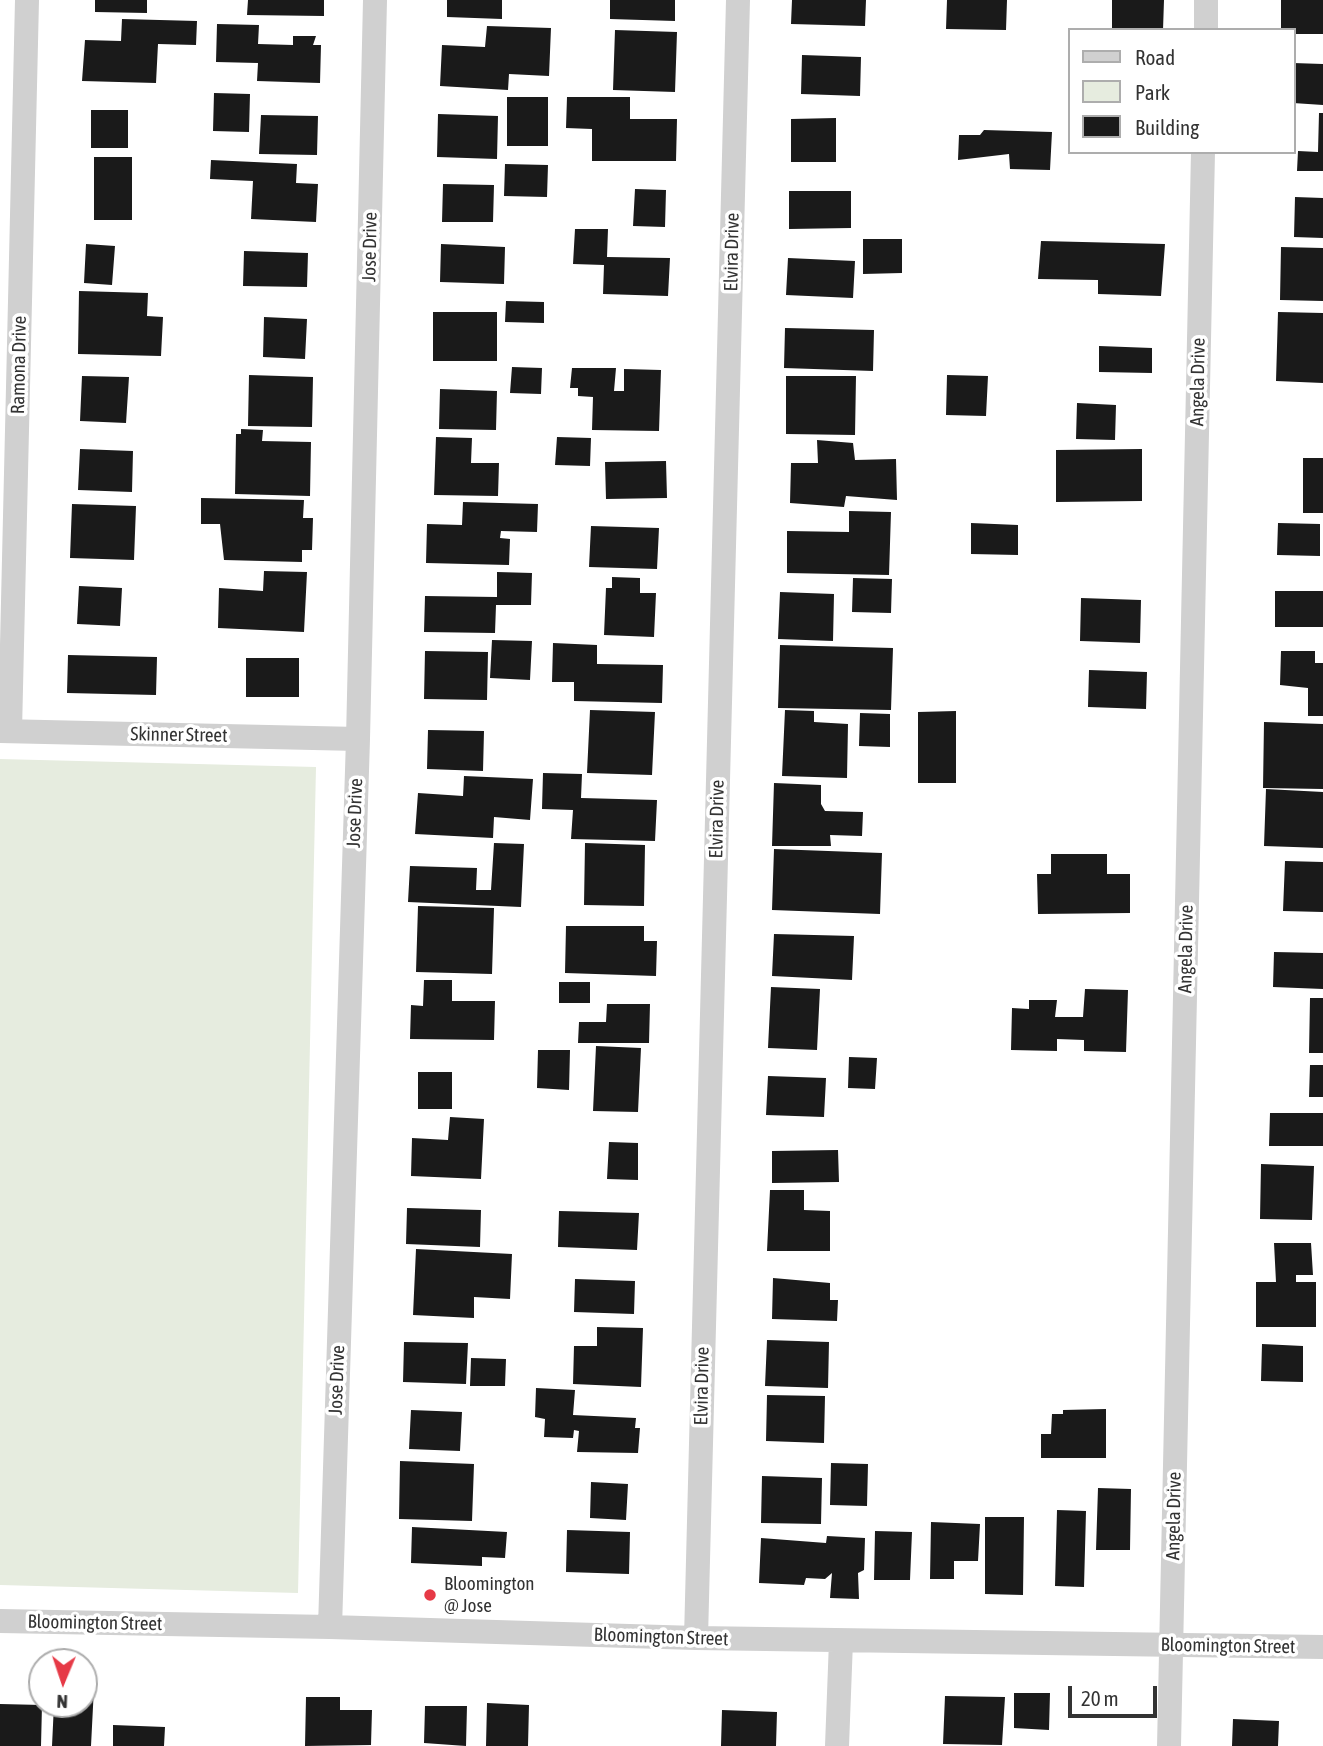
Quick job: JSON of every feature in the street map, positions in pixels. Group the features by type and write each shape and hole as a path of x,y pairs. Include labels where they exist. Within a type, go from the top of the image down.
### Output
{"street":[{"name":"Ramona Drive","path":"5,730 27,0"},
{"name":"Jose Drive","path":"330,1627 358,739 376,0"},
{"name":"Elvira Drive","path":"696,1638 738,0"},
{"path":"1206,0 1206,28"},
{"name":"Angela Drive","path":"1169,1746 1203,154"},
{"name":"Skinner Street","path":"5,730 358,739"},
{"name":"Bloomington Street","path":"0,1621 841,1641 1323,1647"},
{"path":"837,1746 841,1641"}],"green space":[{"path":"0,759 316,767 298,1593 0,1585"}],"building":[{"path":"95,0 147,0 147,13 95,12"},
{"path":"248,0 324,0 324,16 247,15"},
{"path":"447,0 502,0 502,19 447,17"},
{"path":"610,0 675,0 675,21 610,19"},
{"path":"792,0 866,0 865,26 791,24"},
{"path":"947,0 1007,0 1006,30 946,29"},
{"path":"1112,0 1164,0 1163,28 1112,28"},
{"path":"1281,0 1323,0 1323,34 1295,34 1295,28 1281,28"},
{"path":"122,19 197,21 196,45 158,44 156,83 82,81 85,40 121,41"},
{"path":"217,24 259,25 258,44 293,45 293,36 316,36 313,45 321,45 320,83 257,81 258,63 216,62"},
{"path":"487,26 551,28 549,76 509,74 508,90 440,86 442,45 485,47"},
{"path":"615,30 677,32 675,92 613,90"},
{"path":"802,55 861,57 860,96 801,94"},
{"path":"1295,63 1323,64 1323,105 1295,103"},
{"path":"214,93 250,94 249,132 213,131"},
{"path":"507,97 548,97 548,146 507,146"},
{"path":"567,97 630,97 630,119 677,119 676,161 592,161 592,129 566,128"},
{"path":"91,110 128,110 128,148 91,148"},
{"path":"1319,113 1323,113 1323,171 1297,171 1298,151 1318,152"},
{"path":"438,114 498,116 497,159 437,157"},
{"path":"261,115 318,116 317,155 259,154"},
{"path":"836,118 836,162 791,162 791,119"},
{"path":"984,130 1052,132 1050,170 1010,169 1009,154 958,160 959,135 980,135"},
{"path":"94,157 132,157 132,220 94,220"},
{"path":"211,160 297,164 296,183 318,184 316,222 251,219 253,181 210,179"},
{"path":"505,164 548,165 547,197 504,196"},
{"path":"443,184 494,185 493,222 442,222"},
{"path":"635,189 666,190 665,227 633,226"},
{"path":"789,191 851,191 851,228 789,229"},
{"path":"1295,197 1323,198 1323,238 1294,237"},
{"path":"575,229 608,229 607,257 670,258 668,296 603,294 604,265 573,264"},
{"path":"863,239 902,239 902,273 863,274"},
{"path":"1041,241 1165,244 1161,296 1098,294 1098,280 1038,279"},
{"path":"86,244 115,246 112,285 84,283"},
{"path":"441,244 505,247 504,284 440,282"},
{"path":"1281,247 1323,248 1323,301 1280,300"},
{"path":"244,251 308,253 307,287 243,286"},
{"path":"788,258 855,261 853,298 786,295"},
{"path":"79,291 148,293 147,316 163,317 161,356 78,354"},
{"path":"506,301 544,302 544,323 505,322"},
{"path":"433,312 497,312 497,361 433,361"},
{"path":"1278,312 1323,313 1323,383 1276,381"},
{"path":"264,317 307,319 305,359 263,357"},
{"path":"785,328 874,330 873,371 784,368"},
{"path":"1099,346 1152,348 1152,373 1099,372"},
{"path":"512,367 542,368 541,394 510,393"},
{"path":"572,368 616,368 614,391 624,391 624,369 661,370 659,431 592,430 593,397 578,396 578,388 570,388"},
{"path":"249,375 313,377 312,427 248,426"},
{"path":"947,375 988,376 986,416 946,415"},
{"path":"82,376 129,377 126,423 80,421"},
{"path":"786,376 856,376 855,435 786,434"},
{"path":"440,389 497,391 496,430 439,429"},
{"path":"1077,403 1116,405 1115,440 1076,439"},
{"path":"241,429 263,430 262,441 311,442 310,496 235,494 236,434 241,434"},
{"path":"436,437 472,438 471,463 499,463 498,496 434,495"},
{"path":"557,437 591,438 590,466 555,465"},
{"path":"817,440 853,443 855,460 896,459 897,500 846,496 844,507 790,503 791,463 818,463"},
{"path":"80,449 133,451 132,492 78,490"},
{"path":"1142,449 1142,501 1056,502 1056,450"},
{"path":"1303,458 1323,458 1323,513 1303,513"},
{"path":"666,461 667,498 606,499 605,462"},
{"path":"201,498 304,500 303,518 313,518 312,550 302,550 302,562 224,560 220,524 201,524"},
{"path":"463,502 538,504 537,532 501,531 500,538 510,539 509,565 426,563 427,524 462,525"},
{"path":"72,504 136,506 134,560 70,558"},
{"path":"849,511 891,512 889,575 787,573 787,531 849,532"},
{"path":"971,523 1018,525 1018,555 971,554"},
{"path":"1278,523 1320,524 1320,556 1277,555"},
{"path":"591,526 659,528 657,569 589,567"},
{"path":"264,571 307,572 304,632 218,628 219,588 263,591"},
{"path":"497,572 532,573 531,605 496,605 495,633 424,632 425,596 497,597"},
{"path":"612,577 640,578 640,593 656,593 654,637 604,635 606,588 612,588"},
{"path":"853,578 892,579 891,613 852,612"},
{"path":"79,586 122,588 120,626 77,624"},
{"path":"1275,591 1323,591 1323,627 1275,627"},
{"path":"780,592 834,594 833,641 778,639"},
{"path":"1081,598 1141,600 1140,643 1080,641"},
{"path":"492,640 532,641 530,680 490,678"},
{"path":"553,643 597,645 597,664 663,665 662,703 574,701 574,682 552,682"},
{"path":"780,645 893,648 891,710 778,708"},
{"path":"425,651 488,652 487,700 424,699"},
{"path":"1281,651 1315,651 1315,663 1323,663 1323,716 1308,716 1308,688 1280,685"},
{"path":"68,655 157,657 156,695 67,693"},
{"path":"246,658 299,658 299,697 246,697"},
{"path":"1089,670 1147,672 1146,709 1088,707"},
{"path":"590,710 655,712 652,775 587,773"},
{"path":"785,710 814,711 814,722 848,724 847,778 782,776"},
{"path":"956,711 956,783 918,783 918,712"},
{"path":"860,713 890,714 890,747 859,746"},
{"path":"1264,722 1323,724 1323,789 1263,788"},
{"path":"428,730 484,731 483,771 427,769"},
{"path":"543,773 582,774 581,798 657,800 655,841 571,839 573,810 542,809"},
{"path":"464,776 533,779 530,820 494,817 493,838 415,834 418,793 463,796"},
{"path":"774,783 821,785 821,804 825,811 863,812 862,836 830,835 831,846 772,846"},
{"path":"1266,789 1323,792 1323,848 1264,846"},
{"path":"494,843 524,844 521,907 408,902 410,866 477,868 476,890 491,890"},
{"path":"585,843 645,845 644,906 584,905"},
{"path":"774,849 882,853 880,914 772,910"},
{"path":"1051,854 1107,854 1107,874 1130,874 1130,913 1038,914 1037,874 1051,874"},
{"path":"1285,861 1323,862 1323,912 1283,911"},
{"path":"418,906 494,908 492,974 416,972"},
{"path":"566,926 644,926 644,941 657,941 656,976 565,973"},
{"path":"774,934 854,936 852,980 772,976"},
{"path":"1274,952 1323,953 1323,989 1273,987"},
{"path":"424,980 452,980 452,1001 495,1001 494,1040 410,1039 411,1005 423,1006"},
{"path":"559,982 590,982 590,1003 559,1003"},
{"path":"771,987 820,989 817,1050 768,1048"},
{"path":"1085,989 1128,990 1126,1052 1084,1051 1084,1040 1057,1039 1057,1051 1011,1050 1012,1008 1029,1009 1029,1000 1057,1000 1055,1017 1083,1017"},
{"path":"1310,998 1323,998 1323,1053 1309,1053"},
{"path":"607,1004 650,1004 649,1043 578,1043 579,1022 606,1022"},
{"path":"596,1046 641,1048 638,1112 593,1111"},
{"path":"538,1050 570,1050 569,1090 537,1088"},
{"path":"849,1057 877,1058 875,1089 848,1088"},
{"path":"1310,1065 1323,1065 1323,1097 1309,1097"},
{"path":"418,1072 452,1072 452,1109 418,1109"},
{"path":"768,1076 826,1078 824,1117 766,1115"},
{"path":"1270,1113 1323,1113 1323,1146 1269,1146"},
{"path":"450,1117 484,1119 481,1179 411,1176 412,1138 448,1140"},
{"path":"609,1142 638,1143 638,1180 607,1179"},
{"path":"838,1150 839,1182 772,1183 772,1151"},
{"path":"1261,1164 1314,1166 1312,1220 1260,1219"},
{"path":"770,1190 804,1190 804,1210 830,1211 830,1251 767,1251"},
{"path":"407,1208 481,1210 480,1247 406,1244"},
{"path":"559,1211 639,1213 637,1250 558,1247"},
{"path":"1274,1243 1311,1243 1313,1275 1296,1275 1296,1282 1316,1282 1316,1327 1256,1327 1256,1282 1276,1282"},
{"path":"416,1249 512,1254 510,1299 474,1297 474,1318 413,1315"},
{"path":"773,1278 830,1283 830,1300 838,1300 837,1321 772,1319"},
{"path":"575,1279 635,1281 634,1314 574,1312"},
{"path":"597,1327 643,1328 641,1387 573,1384 574,1346 597,1346"},
{"path":"767,1340 829,1342 828,1388 765,1386"},
{"path":"404,1342 468,1343 466,1384 403,1382"},
{"path":"1262,1344 1303,1346 1303,1382 1261,1381"},
{"path":"471,1358 506,1359 505,1386 470,1386"},
{"path":"536,1388 575,1390 573,1415 636,1418 635,1428 640,1428 638,1453 577,1452 579,1431 574,1430 573,1438 544,1437 545,1419 535,1417"},
{"path":"767,1395 825,1396 824,1443 766,1441"},
{"path":"1106,1409 1106,1458 1041,1458 1041,1434 1051,1434 1052,1414 1063,1414 1063,1410"},
{"path":"411,1410 462,1412 460,1451 409,1449"},
{"path":"400,1461 474,1464 472,1521 399,1519"},
{"path":"831,1463 868,1464 867,1506 830,1505"},
{"path":"762,1476 822,1478 821,1524 761,1523"},
{"path":"591,1482 628,1484 626,1520 590,1518"},
{"path":"1098,1488 1131,1489 1130,1550 1096,1550"},
{"path":"1057,1510 1086,1511 1084,1587 1055,1586"},
{"path":"985,1517 1024,1517 1023,1595 985,1594"},
{"path":"931,1522 980,1524 978,1561 954,1561 954,1579 930,1579"},
{"path":"412,1527 507,1532 505,1558 482,1557 482,1566 411,1563"},
{"path":"567,1530 630,1532 629,1574 566,1572"},
{"path":"875,1531 912,1532 910,1580 874,1580"},
{"path":"827,1536 865,1538 864,1570 858,1573 859,1599 830,1598 832,1573 825,1579 806,1578 804,1585 759,1583 761,1538 826,1543"},
{"path":"1014,1693 1050,1693 1049,1730 1014,1728"},
{"path":"945,1696 1005,1697 1002,1745 943,1744"},
{"path":"306,1697 340,1697 340,1710 372,1710 371,1745 305,1746"},
{"path":"487,1703 529,1705 528,1746 486,1746"},
{"path":"0,1704 28,1705 28,1718 42,1718 41,1746 0,1746"},
{"path":"425,1706 467,1706 466,1746 424,1743"},
{"path":"722,1710 777,1712 776,1746 721,1746"},
{"path":"53,1718 92,1718 91,1746 52,1746"},
{"path":"1233,1719 1279,1721 1278,1746 1232,1746"},
{"path":"113,1725 165,1727 164,1746 113,1746"}],"place":[{"name":"Bloomington @ Jose","path":"430,1595"}]}
